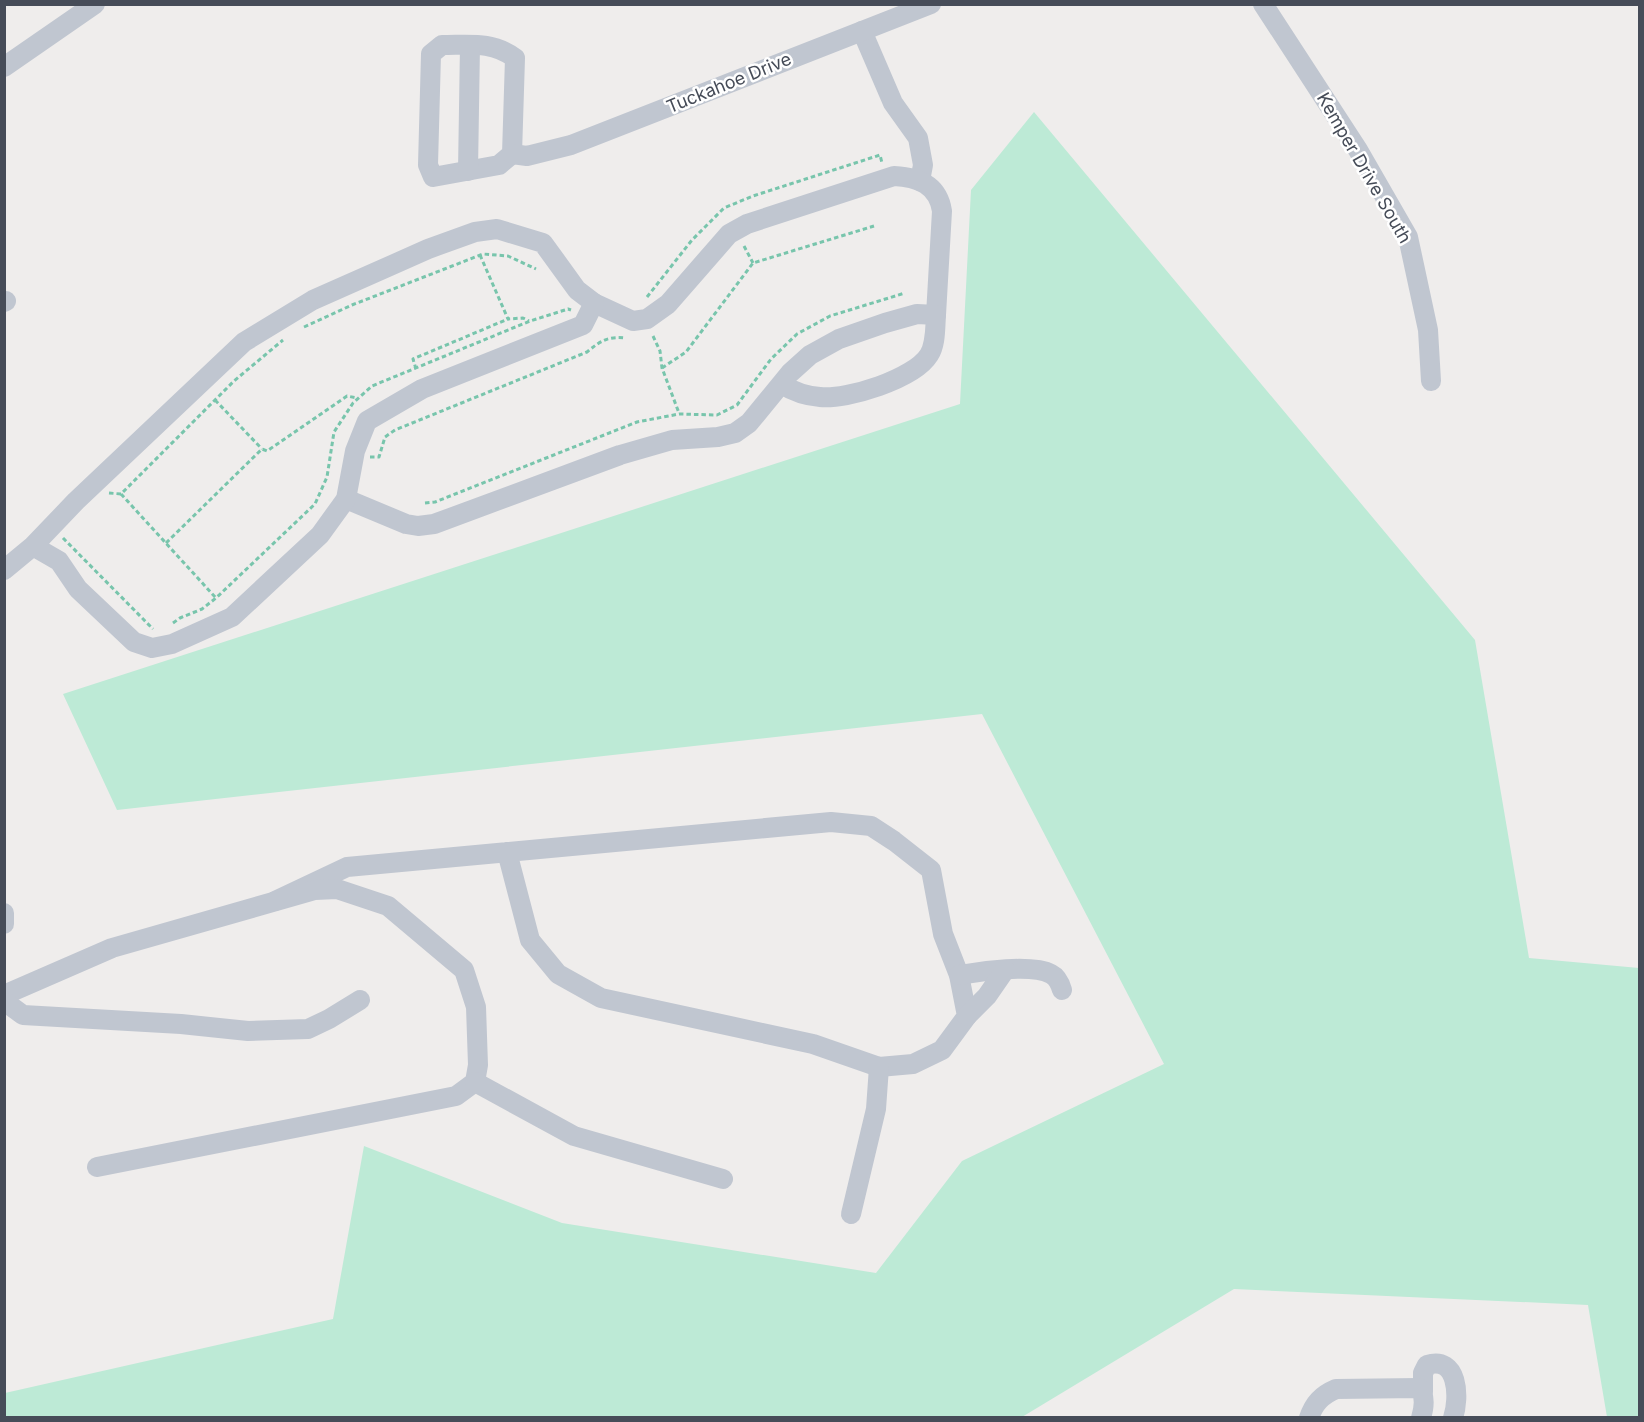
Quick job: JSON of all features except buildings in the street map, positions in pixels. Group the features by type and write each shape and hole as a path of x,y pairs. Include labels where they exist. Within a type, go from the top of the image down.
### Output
{"street":[{"path":"4,67 96,4"},
{"name":"Tuckahoe Drive","path":"470,45 442,45 431,54 428,165 433,177 499,165 519,155 571,145 931,4"},
{"name":"Kemper Drive South","path":"1263,4 1358,150 1408,237 1428,330 1431,381"},
{"path":"862,31 893,103 918,138 923,165 920,181"},
{"path":"468,171 470,45 502,48 515,58 519,155"},
{"path":"4,570 33,546 76,501 244,342 313,300 428,249 475,232 497,229 543,243 577,290 594,303 633,321 647,319 668,304 729,234 747,224 894,176 913,177 920,181 940,199 942,211 935,338 930,355 920,366 886,384 844,396 822,397 797,393 782,384"},
{"path":"33,546 59,561 78,589 134,642 152,648 172,644 232,617 320,535 346,499 355,451 367,421 422,389 583,325 594,303"},
{"path":"346,499 406,524 418,526 434,524 620,455 672,440 735,433 749,423 810,355 839,339 917,314 936,315"},
{"path":"275,901 347,867 831,822 871,826 931,870 943,934 959,975 967,1016"},
{"path":"507,852 530,940 558,974 601,998 813,1044 879,1067 913,1064 942,1050 967,1016 987,996 1005,970"},
{"path":"4,995 112,948 315,890 337,890 388,906 464,970 476,1007 478,1065 475,1082 456,1096 97,1167"},
{"path":"4,914 4,924"},
{"path":"959,975 1005,970 1038,971 1051,974 1060,982 1062,990"},
{"path":"4,1001 23,1015 181,1024 248,1031 308,1029 360,1000"},
{"path":"850,1214 876,1109 879,1067"},
{"path":"475,1082 574,1136 723,1179"},
{"path":"1421,1418 1424,1399 1423,1373 1427,1365 1435,1362 1445,1366 1456,1388 1456,1409 1453,1418"},
{"path":"1309,1418 1318,1399 1336,1389 1419,1388 1423,1392"}],"path":[{"path":"662,368 686,352 753,263 874,226"},
{"path":"744,245 753,263"},
{"path":"480,255 508,319"},
{"path":"303,328 352,305 480,255 508,256 536,269"},
{"path":"426,503 435,502 637,422 679,414 717,415 737,405 771,358 797,334 830,316 905,293"},
{"path":"167,630 180,618 202,609 216,598 315,504 327,477 334,432 353,403 372,386 530,321 568,309 576,313"},
{"path":"416,369 413,359 508,319 523,318 530,321"},
{"path":"656,327 653,336 660,351 662,368 679,414"},
{"path":"645,337 653,336"},
{"path":"366,458 379,457 385,436 395,430 587,352 600,340 613,337 629,338"},
{"path":"121,494 215,400 258,360 285,339"},
{"path":"215,400 262,449 267,451 347,396 358,398"},
{"path":"166,543 262,449"},
{"path":"108,493 121,494 216,598"},
{"path":"56,541 61,537 160,636"}],"green space":[{"path":"1034,112 1475,640 1529,958 1639,968 1639,1417 1607,1417 1588,1305 1234,1289 1022,1417 5,1417 5,1393 333,1319 364,1146 562,1223 876,1273 962,1161 1164,1064 982,714 117,810 63,694 960,404 971,190"}]}
